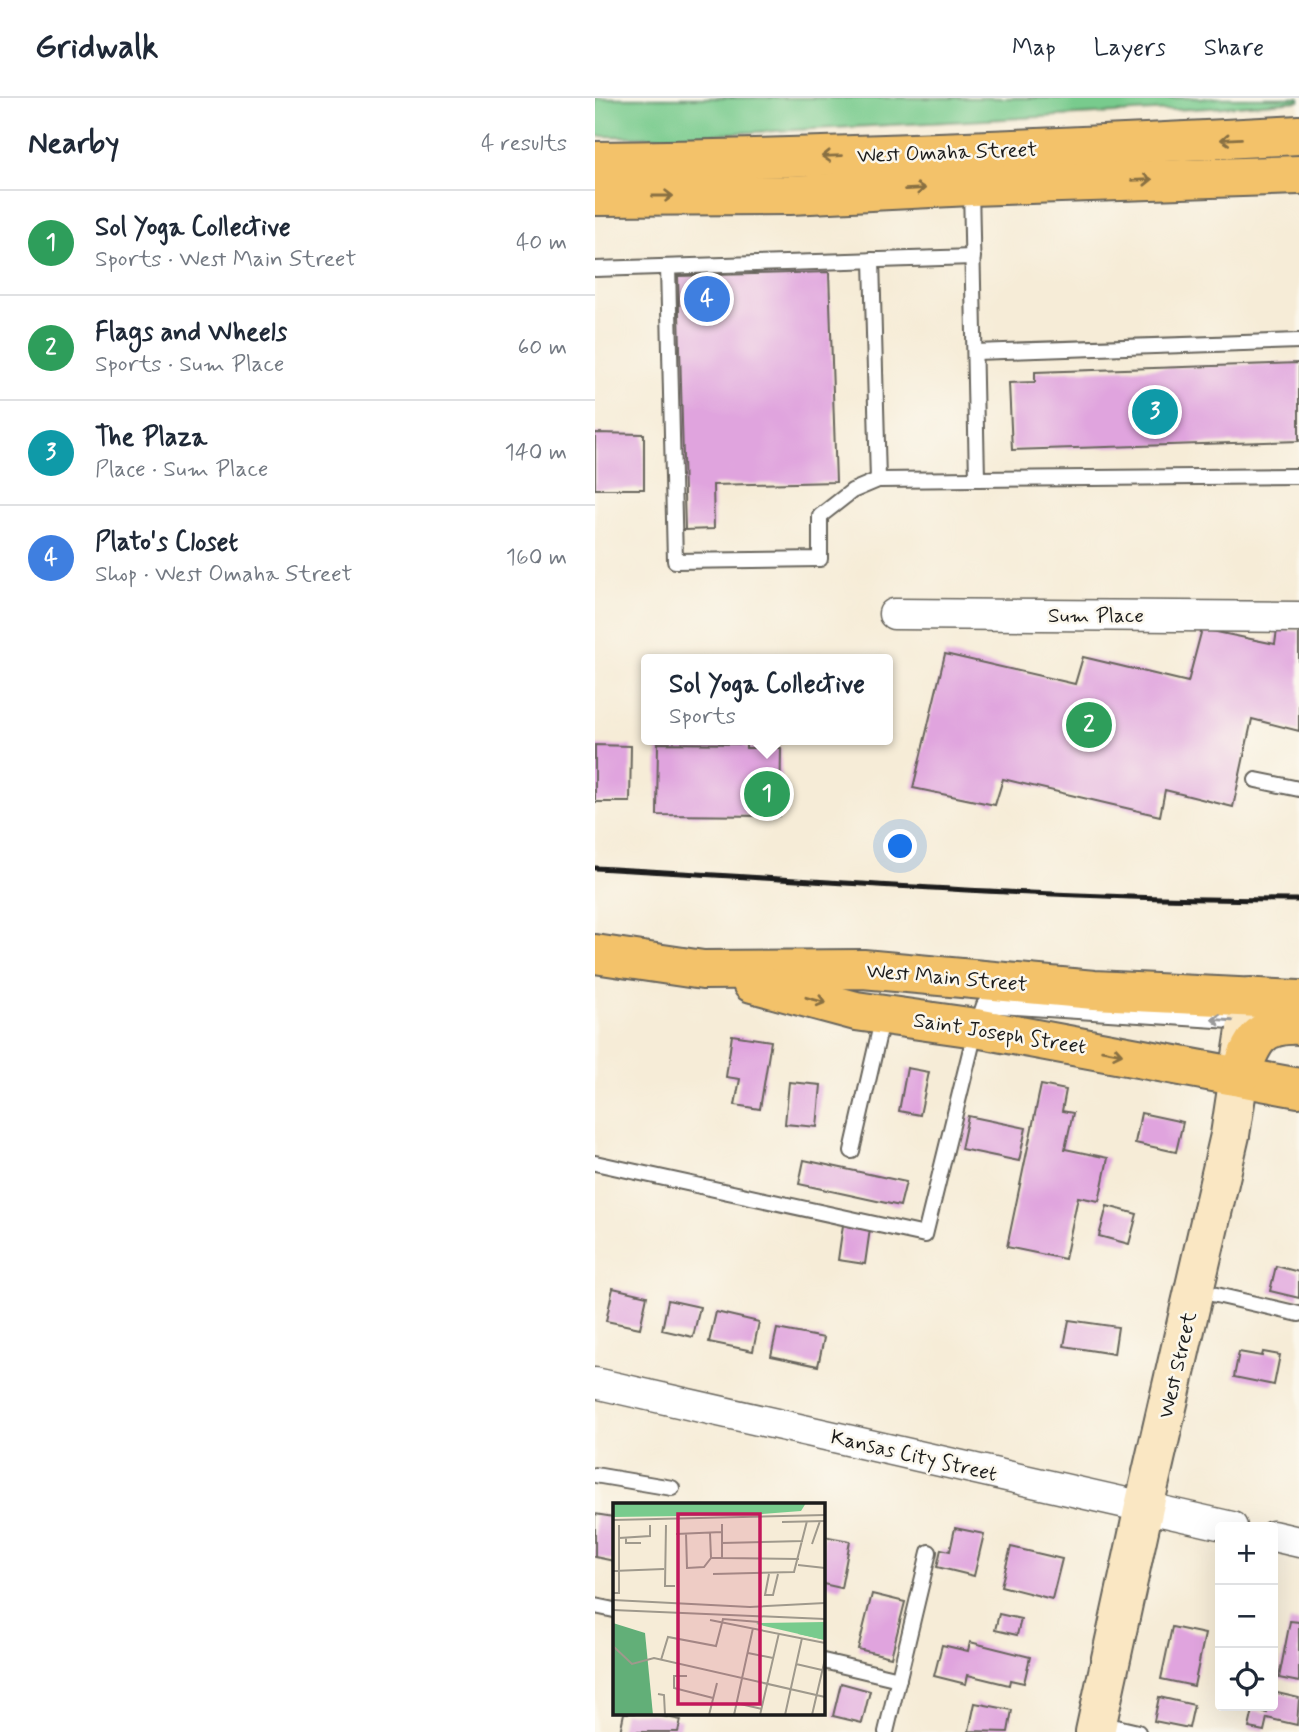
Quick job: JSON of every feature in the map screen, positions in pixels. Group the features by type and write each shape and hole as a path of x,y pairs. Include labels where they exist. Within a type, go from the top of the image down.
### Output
{"main road":[{"name":"West Omaha Street","path":"595,161 1042,148 1299,135"},
{"name":"West Omaha Street","path":"595,196 790,195 1299,175"},
{"name":"West Main Street","path":"595,954 703,970 863,969 1094,990 1296,1016"},
{"name":"Saint Joseph Street","path":"703,970 856,1011 976,1028 1299,1088"},
{"path":"1240,1075 1255,1038 1296,1016"}],"street":[{"name":"Sum Place","path":"894,614 1299,617"},
{"name":"West Street","path":"1096,1727 1230,1135 1249,1009"},
{"name":"Kansas City Street","path":"595,1383 1215,1523"},
{"path":"1278,1537 1299,1542"}],"lane":[{"path":"971,186 977,479"},
{"path":"595,269 973,257"},
{"path":"872,260 878,480"},
{"path":"668,267 675,561 820,559 820,516 852,491 878,480 1299,476"},
{"path":"975,352 1299,341"},
{"path":"1256,780 1299,789"},
{"path":"595,1163 925,1235 984,1005 1249,1009"},
{"path":"852,1151 884,1015"},
{"path":"1195,1290 1299,1314"},
{"path":"595,1475 672,1488"},
{"path":"886,1732 929,1552"},
{"path":"595,1606 613,1610"},
{"path":"824,1661 899,1679"},
{"path":"1096,1727 1138,1732"}],"green space":[{"path":"595,98 1299,98 1299,101 661,137 595,136"}],"building":[{"path":"829,272 836,482 713,485 714,529 685,530 678,276"},
{"path":"1299,363 1299,441 1012,450 1009,383 1035,382 1035,372"},
{"path":"595,433 644,434 644,489 595,489"},
{"path":"1202,629 1275,644 1277,630 1299,631 1299,731 1252,719 1233,807 1165,790 1160,816 1003,779 995,805 913,788 945,654 1075,684 1083,657 1188,682"},
{"path":"595,745 631,746 630,802 595,802"},
{"path":"658,745 746,745 746,748 781,748 780,816 657,815"},
{"path":"732,1035 771,1041 760,1109 735,1105 740,1079 726,1077"},
{"path":"907,1068 929,1072 920,1115 899,1111"},
{"path":"789,1082 821,1085 817,1127 785,1124"},
{"path":"1041,1085 1066,1090 1062,1111 1073,1113 1065,1149 1108,1158 1099,1201 1078,1197 1065,1259 1007,1247"},
{"path":"1141,1113 1183,1122 1176,1152 1135,1143"},
{"path":"968,1116 1026,1128 1019,1161 961,1149"},
{"path":"804,1160 906,1182 900,1206 799,1184"},
{"path":"1107,1206 1137,1214 1129,1244 1099,1236"},
{"path":"843,1225 870,1229 865,1264 838,1260"},
{"path":"1276,1266 1299,1272 1299,1298 1270,1291"},
{"path":"613,1288 647,1296 640,1328 606,1321"},
{"path":"668,1300 700,1307 693,1337 662,1330"},
{"path":"716,1312 759,1322 753,1351 709,1342"},
{"path":"1069,1320 1118,1327 1114,1354 1064,1346"},
{"path":"777,1329 824,1338 818,1366 771,1356"},
{"path":"1239,1352 1262,1356 1263,1352 1280,1355 1274,1385 1234,1377"},
{"path":"595,1514 613,1517 613,1561 595,1557"},
{"path":"955,1528 984,1534 974,1576 937,1567 941,1549 950,1551"},
{"path":"824,1536 850,1541 841,1588 824,1584"},
{"path":"1011,1547 1062,1559 1052,1599 1001,1586"},
{"path":"872,1594 905,1602 891,1657 858,1649"},
{"path":"999,1614 1021,1619 1017,1635 995,1630"},
{"path":"1290,1621 1299,1622 1299,1682 1279,1678"},
{"path":"1172,1627 1205,1634 1194,1686 1161,1679"},
{"path":"970,1642 1030,1657 1024,1683 1010,1680 1009,1685 968,1675 966,1684 934,1676 942,1645 968,1651"},
{"path":"841,1683 870,1691 862,1723 833,1716"},
{"path":"1278,1693 1299,1698 1297,1725 1267,1718 1264,1731 1249,1728 1253,1711 1278,1711"},
{"path":"1159,1697 1194,1705 1189,1728 1154,1721"},
{"path":"975,1703 1012,1710 1008,1732 969,1731"},
{"path":"624,1714 652,1714 681,1720 678,1732 620,1732"}],"railway":[{"path":"595,868 1035,893 1299,900"}],"place":[{"name":"Plato's Closet","path":"707,299"},
{"name":"The Plaza","path":"1155,412"},
{"name":"Flags and Wheels","path":"1089,725"},
{"name":"Sol Yoga Collective","path":"767,794"}]}
